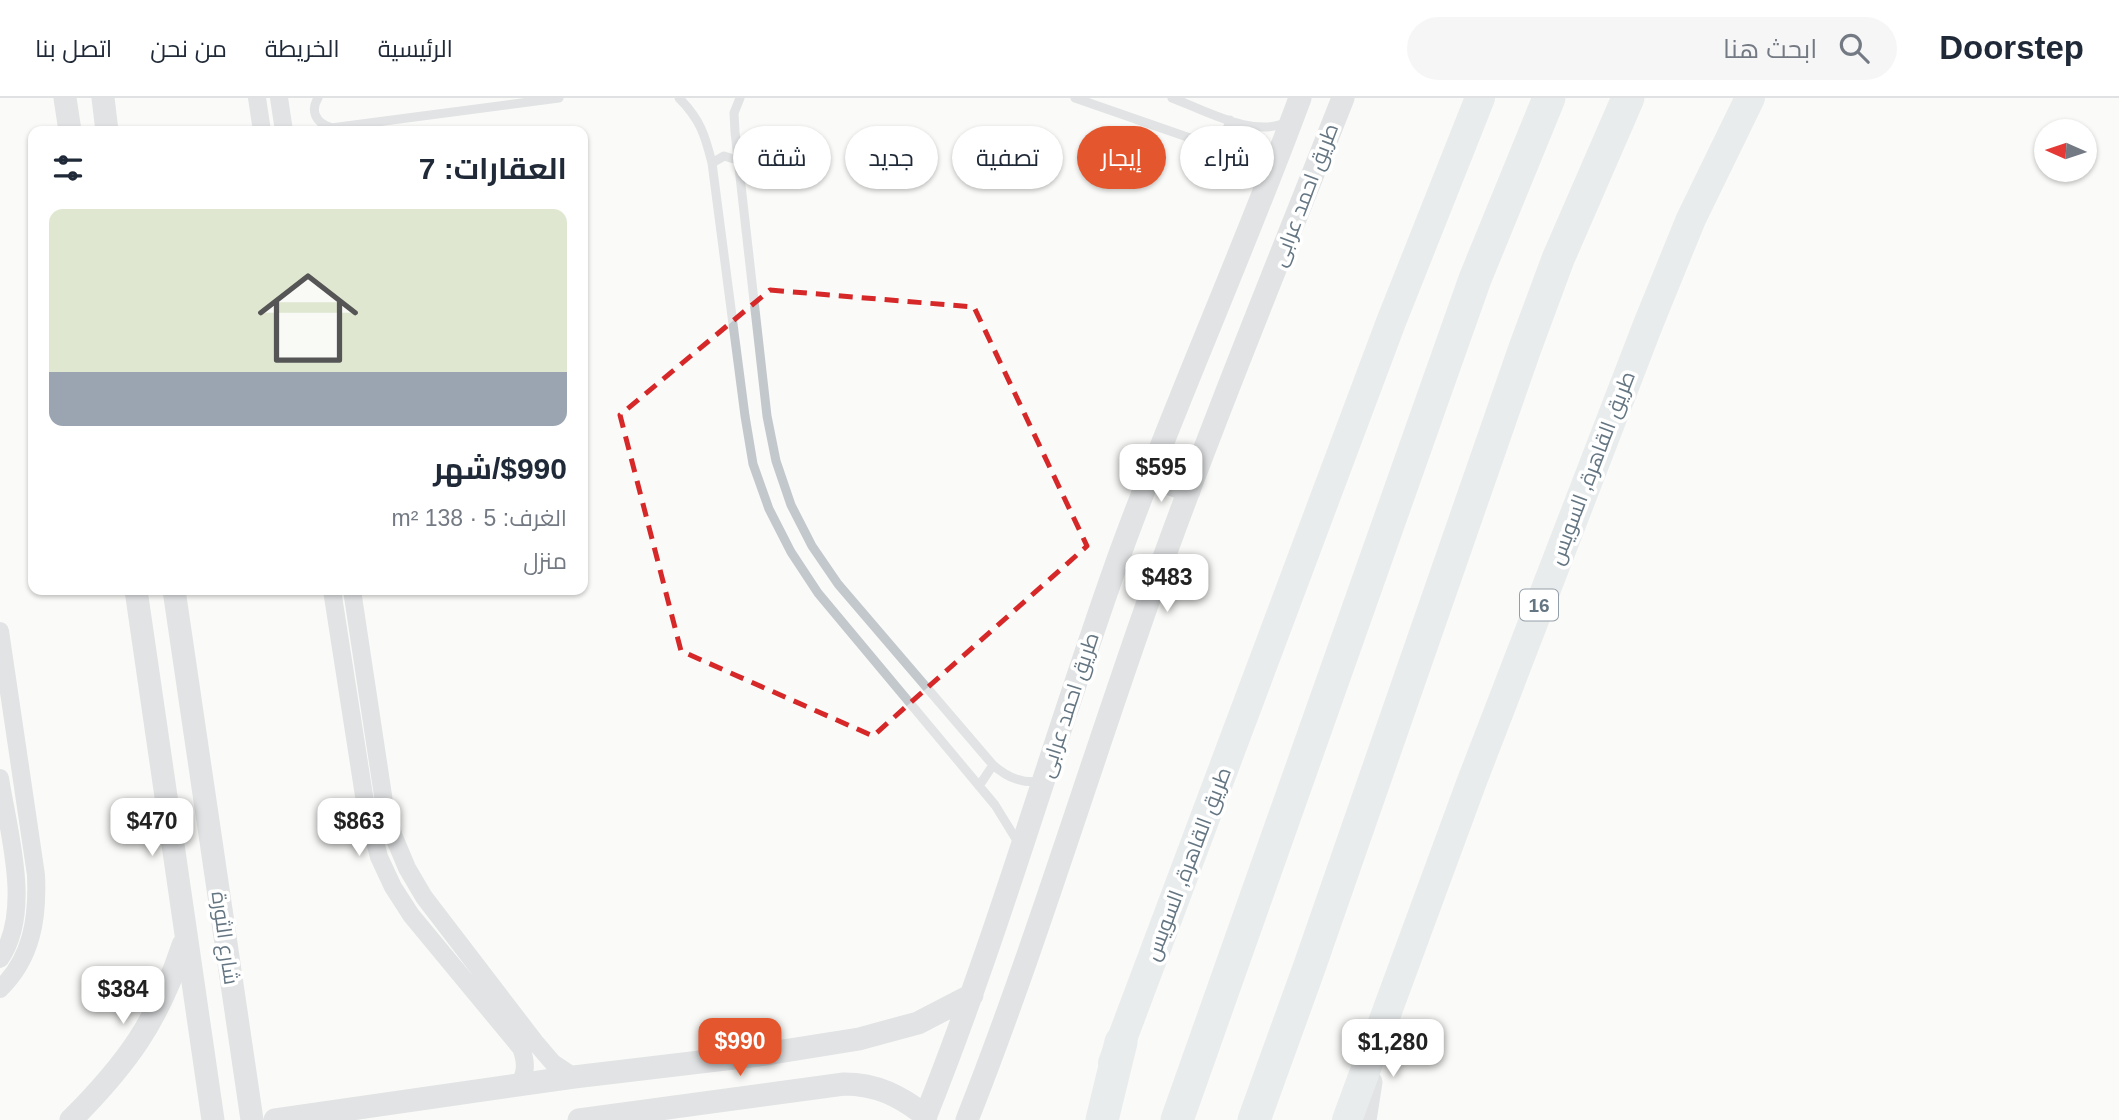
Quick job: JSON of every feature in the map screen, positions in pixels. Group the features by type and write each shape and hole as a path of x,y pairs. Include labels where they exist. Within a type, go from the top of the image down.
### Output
{"highway":[{"name":"طريق القاهرة, السويس","path":"1090,1120 1381,348 1480,98"},
{"path":"1177,1120 1461,317 1549,98"},
{"path":"1254,1120 1525,348 1558,259 1628,98"},
{"name":"طريق القاهرة, السويس","path":"1347,1120 1472,781 1648,322 1691,219 1751,98"},
{"path":"1102,1120 1121,1042"}],"street":[{"path":"65,98 69,126"},
{"path":"103,98 106,126"},
{"path":"257,98 261,126"},
{"path":"279,98 283,126"},
{"name":"طريق احمد عرابى","path":"967,1120 1022,975 1118,690 1189,491 1343,98"},
{"name":"طريق احمد عرابى","path":"925,1118 972,995 1094,628 1149,476 1205,334 1266,191 1297,108"},
{"path":"1149,476 1189,491"},
{"name":"شارع الثورة","path":"137,595 213,1120"},
{"name":"شارع الثورة","path":"175,595 252,1120"},
{"path":"333,595 365,802 379,857 393,887 411,915 521,1048 526,1064 518,1087"},
{"path":"353,595 384,802 407,868 424,897 535,1042 553,1063 574,1077"},
{"path":"0,631 36,875 37,903 34,930 24,957 0,989"},
{"path":"0,778 5,848 18,908 14,930 0,959"},
{"path":"71,1120 122,1067 149,1027 170,984 185,939"},
{"path":"275,1120 859,1039 898,1030 936,1015 972,995"},
{"path":"1364,1120 1381,1030"},
{"path":"758,1055 765,1094"},
{"path":"579,1120 844,1084 862,1084 895,1094 925,1118"}],"lane":[{"path":"318,98 314,107 317,119 327,126"},
{"path":"346,126 559,98"},
{"path":"680,98 695,113 705,135 712,163 745,416 753,464 769,509 791,552 818,593 979,786 1002,816 1021,849"},
{"path":"735,126 734,113 740,98"},
{"path":"1075,98 1180,134"},
{"path":"1172,98 1248,127 1260,129 1271,128 1297,108"},
{"path":"1228,126 1230,120"},
{"path":"712,163 724,156 733,159"},
{"path":"740,189 767,416 776,461 792,505 812,546 838,584 993,765 1018,780 1044,780"},
{"path":"979,786 993,765"}],"highlighted area":[{"path":"770,290 974,307 1087,546 873,736 681,651 620,415"}]}
